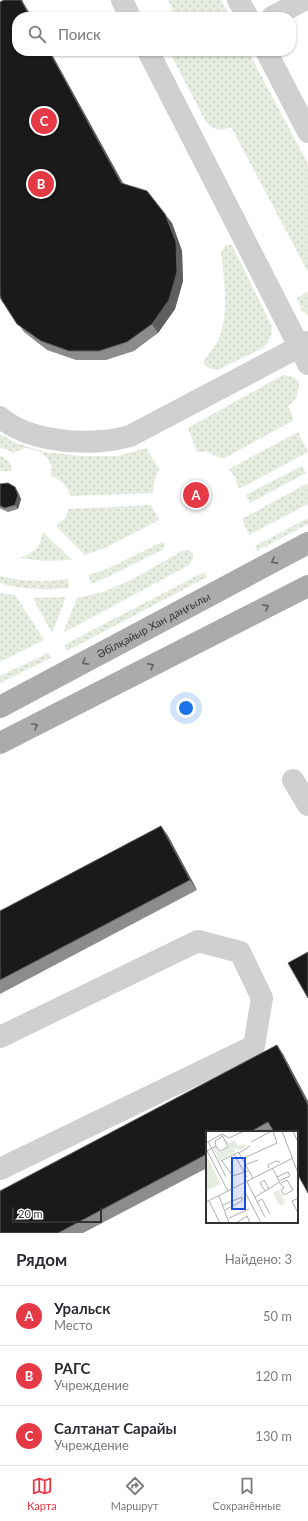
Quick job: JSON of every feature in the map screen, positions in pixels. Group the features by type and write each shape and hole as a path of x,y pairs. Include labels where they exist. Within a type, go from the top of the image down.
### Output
{"main road":[{"name":"Әбілқайыр Хан даңғылы","path":"0,707 308,543"},
{"path":"0,743 308,586"}],"lane":[{"path":"122,0 128,12"},
{"path":"238,0 245,12"},
{"path":"281,12 304,0"},
{"path":"0,417 24,431 49,438 75,442 103,441 130,436 305,351 151,56"},
{"path":"269,56 308,132"},
{"path":"293,780 308,805"},
{"path":"0,1037 198,941 240,952 262,998 254,1046 0,1170"}],"shaded area":[{"path":"168,0 221,0 227,12 170,12 173,9"},
{"path":"172,56 251,56 308,164 308,272 231,127 215,129 206,122"},
{"path":"226,245 232,245 272,327 272,330 269,341 263,348 217,370 209,368 204,364 204,360 217,342 223,326 225,294 221,252"},
{"path":"308,291 308,315 302,311 297,298"},
{"path":"283,375 293,377 299,382 297,396 288,406 294,420 223,459 207,452 197,452 188,428"},
{"path":"298,432 308,452 239,489 235,477 229,469"},
{"path":"0,434 16,443 45,452 82,456 118,456 146,448 159,469 154,482 153,493 71,496 58,479 51,476 51,465 47,458 39,451 25,448 13,453 6,449 0,448"},
{"path":"0,456 8,461 12,471 0,471"},
{"path":"302,466 306,473 250,503 246,495"},
{"path":"308,483 308,504 249,535 242,519"},
{"path":"151,505 159,520 105,548 85,555 56,526 65,518 69,509"},
{"path":"308,518 308,524 257,551 255,546"},
{"path":"42,531 72,560 45,561 20,558 29,554 39,545 42,537"},
{"path":"162,542 165,543 165,546 162,550 91,584 89,575 107,569"},
{"path":"189,550 193,554 193,559 189,565 63,633 77,598 103,592 133,579 182,551"},
{"path":"204,572 207,577 67,651 64,645"},
{"path":"0,576 34,581 68,579 69,588 43,589 17,587 0,583"},
{"path":"0,593 15,595 44,640 0,662"},
{"path":"66,597 52,633 33,598"},
{"path":"48,653 51,658 0,683 0,676"}],"building":[{"path":"4,0 21,0 27,12 12,12 12,56 52,56 121,183 147,191 165,214 176,242 177,272 169,300 152,324 127,342 99,351 69,351 41,341 17,324 1,299 0,2"},
{"path":"8,483 15,487 18,495 15,505 5,508 0,506 0,484"},
{"path":"161,826 190,880 0,980 0,911"},
{"path":"308,952 308,998 288,963"},
{"path":"277,1045 308,1105 308,1193 298,1175 298,1131 273,1131 268,1122 252,1131 206,1131 206,1155 58,1233 0,1233 0,1191"}],"place":[{"name":"Салтанат Сарайы","path":"44,121"},
{"name":"РАГС","path":"41,184"},
{"name":"Уральск","path":"196,495"}]}
